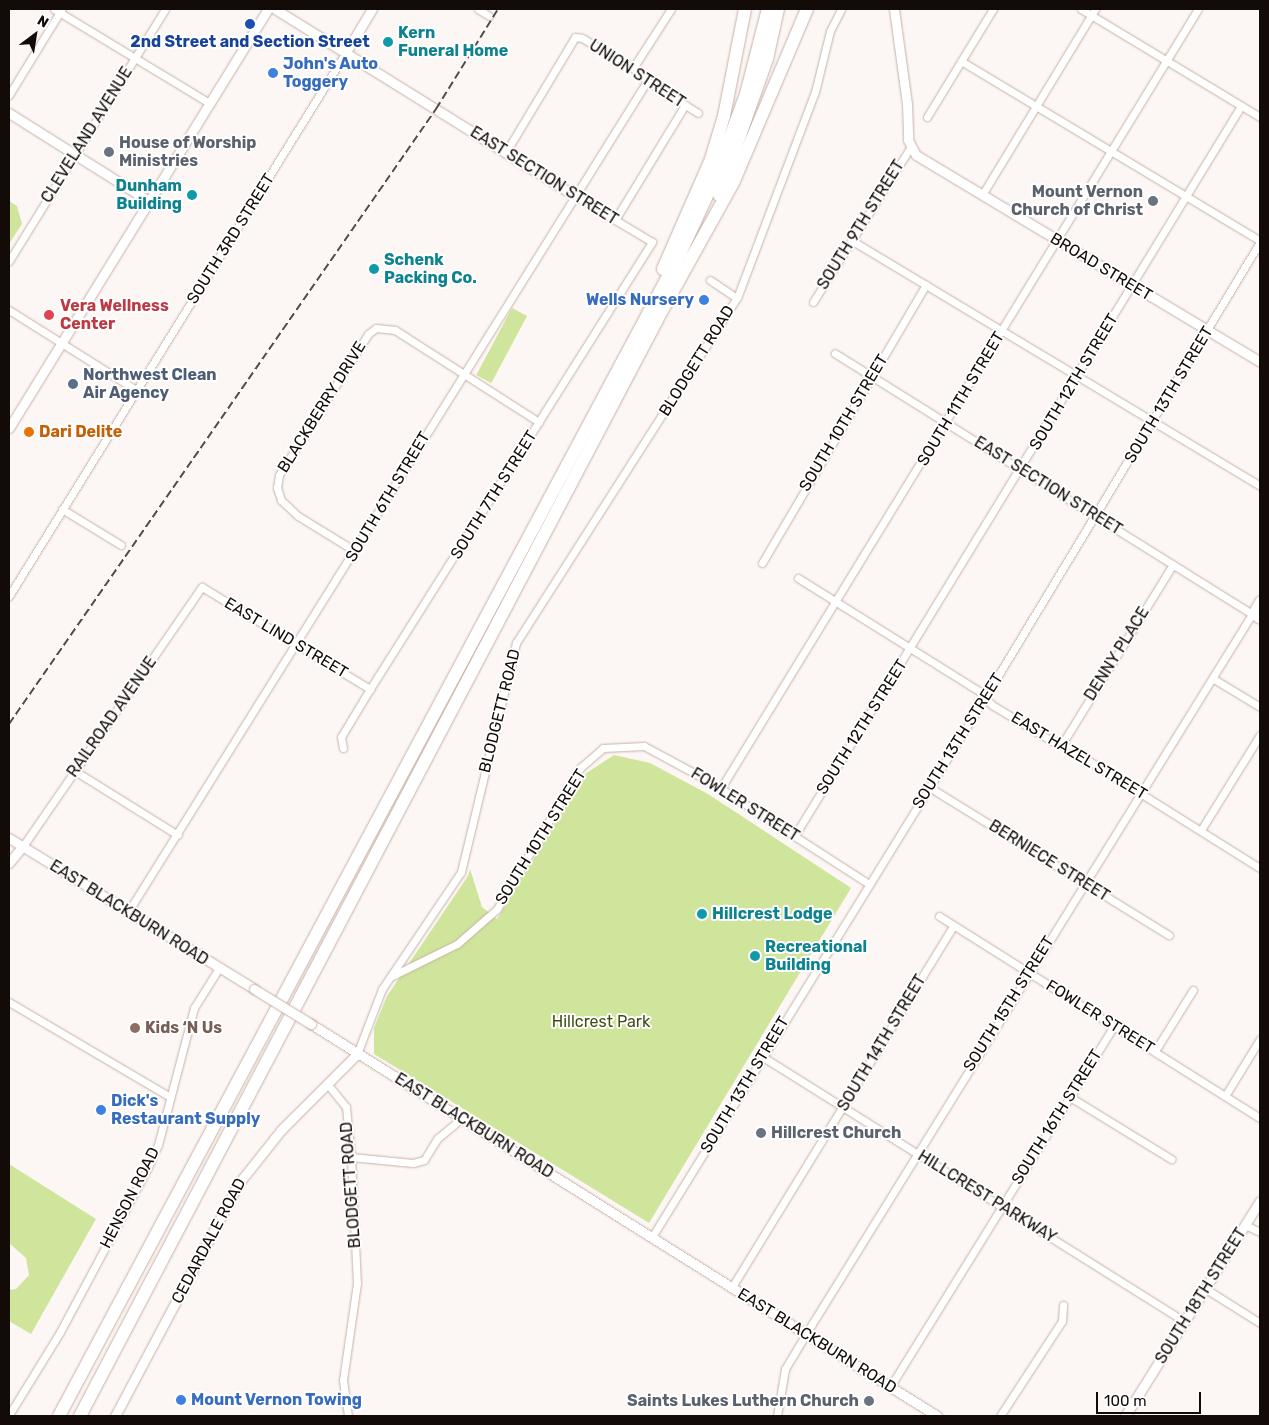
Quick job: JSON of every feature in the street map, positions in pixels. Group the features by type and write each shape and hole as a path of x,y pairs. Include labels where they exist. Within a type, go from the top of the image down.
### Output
{"highway":[{"path":"608,387 711,159 724,116 745,9"},
{"path":"59,1416 608,387 712,184 746,94 768,9"},
{"path":"702,236 748,118 778,9"},
{"path":"80,1416 702,236 734,182 807,9"},
{"path":"49,1416 121,1299"},
{"path":"86,1416 140,1305"}],"street":[{"name":"CLEVELAND AVENUE","path":"9,261 165,9"},
{"path":"9,428 268,9"},
{"name":"EAST SECTION STREET","path":"275,9 652,242"},
{"name":"SOUTH 3RD STREET","path":"9,596 372,9"},
{"path":"478,9 489,16"},
{"path":"633,68 671,9"},
{"name":"BLODGETT ROAD","path":"348,1416 343,1380 356,1283 351,1157 346,1107 329,1086 357,1054 382,989 462,872 516,643 737,298 815,92 830,31 841,9"},
{"path":"894,9 910,148"},
{"path":"927,117 993,9"},
{"path":"1082,9 1093,12 1166,61 1260,117"},
{"name":"SOUTH 11TH STREET","path":"721,788 837,602 1198,9"},
{"path":"9,95 58,10 209,103"},
{"path":"982,195 1093,12"},
{"name":"UNION STREET","path":"506,152 575,37 582,38 633,68 647,81 698,114"},
{"path":"961,61 1036,104 1260,241"},
{"name":"SOUTH 6TH STREET","path":"128,912 178,835 647,81"},
{"path":"614,220 685,105"},
{"name":"SOUTH 12TH STREET","path":"795,835 1022,469 1242,106"},
{"path":"9,113 149,201"},
{"name":"BROAD STREET","path":"910,148 982,195 1260,362"},
{"name":"SOUTH 9TH STREET","path":"812,302 910,148"},
{"path":"851,240 1260,486"},
{"name":"SOUTH 13TH STREET","path":"652,1237 1153,422 1260,241"},
{"name":"SOUTH 7TH STREET","path":"342,748 341,736 652,242"},
{"path":"710,280 737,298"},
{"name":"SOUTH 10TH STREET","path":"762,562 926,284"},
{"path":"9,310 136,390"},
{"name":"BLACKBERRY DRIVE","path":"355,551 298,516 281,500 277,488 279,474 368,334 386,326 463,374"},
{"name":"EAST SECTION STREET","path":"835,353 871,378 1022,469 1256,616"},
{"path":"463,374 539,422"},
{"path":"62,509 121,545"},
{"name":"DENNY PLACE","path":"1062,744 1173,564"},
{"name":"EAST HAZEL STREET","path":"798,578 985,697 992,705 1029,728 1062,744 1260,868"},
{"name":"EAST LIND STREET","path":"202,587 370,689"},
{"name":"RAILROAD AVENUE","path":"22,846 202,587"},
{"name":"SOUTH 15TH STREET","path":"777,1416 786,1369 806,1334 1140,792 1256,616 1260,600"},
{"path":"1214,679 1260,707"},
{"path":"1201,830 1260,735"},
{"name":"SOUTH 10TH STREET","path":"392,976 457,944 497,909 580,768 603,748 644,746"},
{"name":"FOWLER STREET","path":"644,746 721,788 869,884"},
{"path":"75,771 178,835"},
{"name":"BERNIECE STREET","path":"929,787 1169,935"},
{"name":"EAST BLACKBURN ROAD","path":"9,838 462,1118 937,1416"},
{"path":"9,863 22,846"},
{"name":"FOWLER STREET","path":"939,916 1260,1118"},
{"name":"SOUTH 14TH STREET","path":"732,1287 953,926"},
{"name":"HENSON ROAD","path":"9,1415 60,1332 148,1167 158,1145 194,1008 219,968"},
{"path":"1155,1051 1193,990"},
{"path":"9,1002 170,1097"},
{"name":"SOUTH 16TH STREET","path":"890,1387 1114,1026"},
{"path":"1225,1096 1260,1039"},
{"name":"HILLCREST PARKWAY","path":"763,1057 1185,1322"},
{"name":"CEDARDALE ROAD","path":"115,1416 239,1183 281,1130 329,1086"},
{"path":"1070,1097 1171,1159"},
{"path":"351,1157 413,1163 424,1160 438,1138 462,1118"},
{"name":"SOUTH 18TH STREET","path":"1126,1416 1260,1201"},
{"path":"1245,1225 1260,1232"},
{"path":"1206,1289 1260,1323"},
{"path":"1000,1416 1062,1321 1063,1306"}],"green space":[{"path":"9,201 17,206 22,224 9,244"},
{"path":"512,308 527,316 491,383 476,375"},
{"name":"Hillcrest Park","path":"614,755 650,763 708,794 851,888 649,1223 374,1054 374,1028 387,996 468,876 470,869 482,907 497,919 585,774"},
{"path":"9,1164 96,1219 31,1334 9,1321 9,1290 16,1289 29,1275 26,1258 9,1243"}],"railway":[{"path":"9,724 436,109 498,9"}],"place":[{"name":"2nd Street and Section Street","path":"250,24"},
{"name":"Kern Funeral Home","path":"388,42"},
{"name":"John's Auto Toggery","path":"273,73"},
{"name":"House of Worship Ministries","path":"109,152"},
{"name":"Dunham Building","path":"192,195"},
{"name":"Mount Vernon Church of Christ","path":"1153,201"},
{"name":"Schenk Packing Co.","path":"374,269"},
{"name":"Wells Nursery","path":"704,300"},
{"name":"Vera Wellness Center","path":"49,315"},
{"name":"Northwest Clean Air Agency","path":"73,384"},
{"name":"Dari Delite","path":"29,432"},
{"name":"Hillcrest Lodge","path":"702,914"},
{"name":"Recreational Building","path":"755,956"},
{"name":"Kids ‘N Us","path":"135,1028"},
{"name":"Dick's Restaurant Supply","path":"101,1110"},
{"name":"Hillcrest Church","path":"761,1133"},
{"name":"Mount Vernon Towing","path":"181,1400"},
{"name":"Saints Lukes Luthern Church","path":"869,1401"}]}
